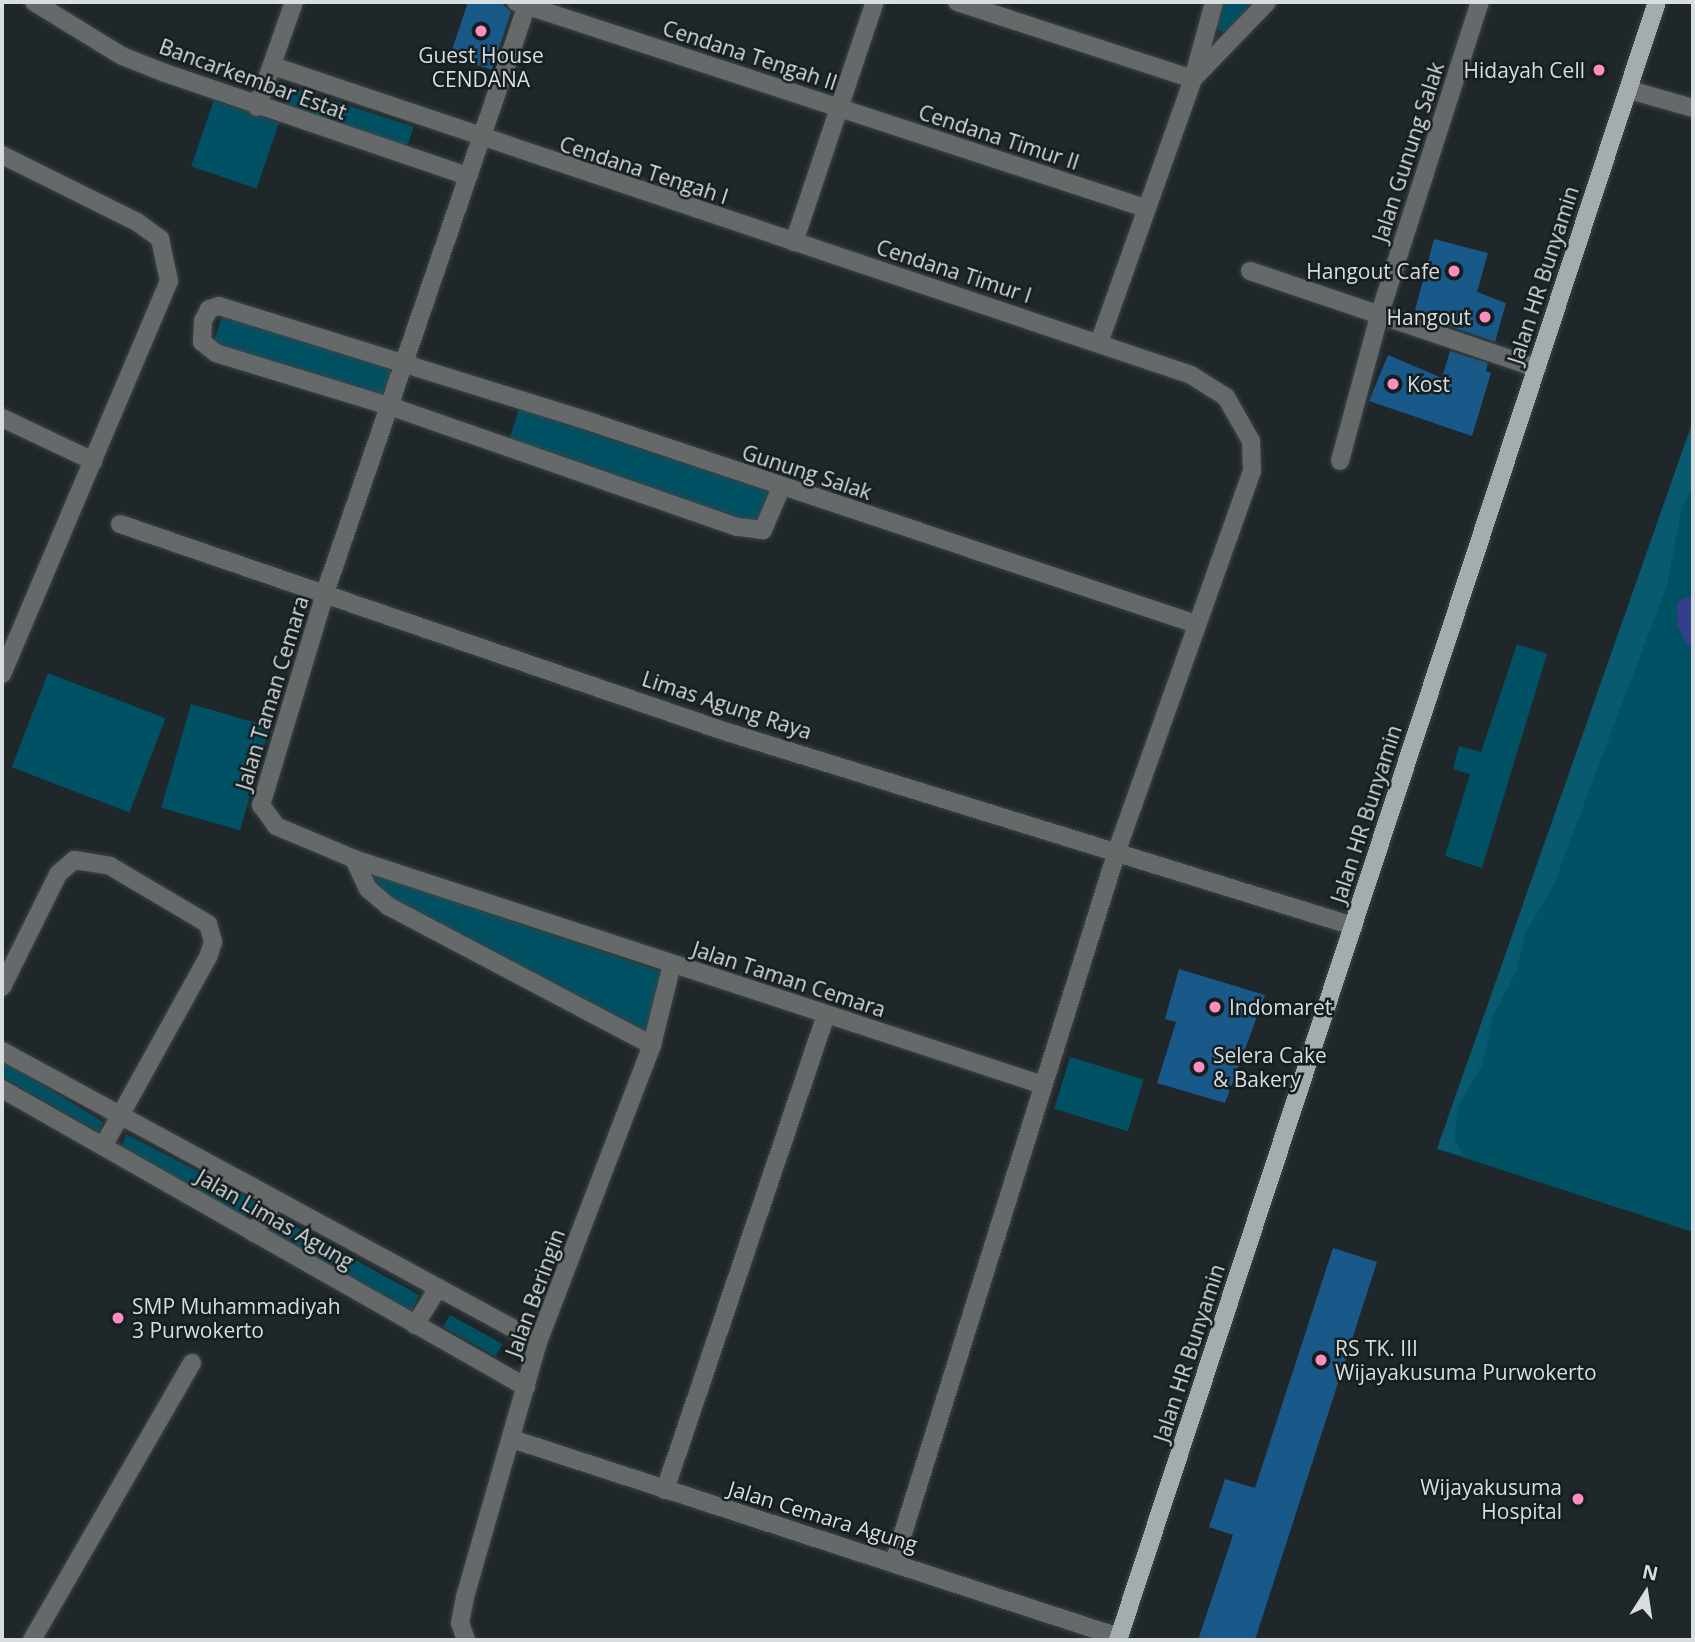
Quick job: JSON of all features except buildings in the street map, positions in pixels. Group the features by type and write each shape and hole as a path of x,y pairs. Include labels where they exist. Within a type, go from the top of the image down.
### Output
{"main road":[{"name":"Jalan HR Bunyamin","path":"1119,1638 1657,2"}],"street":[{"name":"Bancarkembar Estat","path":"34,2 122,56 257,107 467,176"},
{"path":"257,107 294,2"},
{"path":"794,242 875,2"},
{"path":"957,2 1193,79"},
{"path":"1099,343 1144,208 1193,79 1214,2"},
{"path":"1193,79 1267,2"},
{"name":"Jalan Gunung Salak","path":"1339,461 1380,316 1480,2"},
{"name":"Cendana Tengah II","path":"524,3 840,108"},
{"name":"Jalan Taman Cemara","path":"524,3 405,366 327,590 261,804 276,826 354,859 1044,1085"},
{"name":"Cendana Tengah I","path":"273,66 480,140 794,242"},
{"path":"1630,90 1693,108"},
{"name":"Cendana Timur II","path":"840,108 1144,208"},
{"path":"2,155 136,222 160,239 168,256 164,299 2,674"},
{"name":"Cendana Timur I","path":"794,242 1099,343 1210,385 1226,397 1251,441 1252,471 1193,623 1117,851 894,1562"},
{"path":"1250,271 1536,368"},
{"name":"Gunung Salak","path":"389,406 216,353 202,342 203,321 209,309 219,306 1193,623"},
{"path":"389,406 751,531 759,532 769,523 781,488"},
{"path":"2,418 93,461"},
{"name":"Limas Agung Raya","path":"120,524 327,590 724,731 1353,926"},
{"path":"354,859 368,889 388,906 652,1045"},
{"path":"2,987 58,874 74,860 110,866 208,923 213,942 208,957 104,1145"},
{"name":"Jalan Beringin","path":"466,1640 460,1623 465,1597 538,1342 652,1045 671,964"},
{"path":"665,1490 826,1015"},
{"name":"Jalan Limas Agung","path":"2,1051 122,1113 436,1291 538,1342"},
{"name":"Jalan Limas Agung","path":"2,1089 526,1387"},
{"path":"254,1233 274,1201"},
{"path":"415,1325 436,1291"},
{"path":"32,1640 192,1363"},
{"name":"Jalan Cemara Agung","path":"512,1439 894,1562 1119,1638"}],"shaded area":[{"path":"1218,2 1260,2 1233,35 1210,28"},
{"path":"291,87 414,127 407,147 285,107"},
{"path":"214,100 279,122 256,189 191,166"},
{"path":"223,313 392,368 382,398 213,343"},
{"path":"519,409 770,491 759,524 508,442"},
{"path":"1693,421 1693,1232 1437,1149"},
{"path":"1693,421 1693,487 1682,506 1667,585 1552,889 1525,934 1516,972 1493,1017 1482,1065 1458,1107 1454,1140 1464,1156 1437,1149"},
{"path":"1686,597 1693,599 1693,642 1688,646 1678,627 1677,604"},
{"path":"1517,644 1547,654 1482,868 1445,856 1470,774 1453,769 1459,746 1481,752"},
{"path":"48,673 166,718 129,812 12,767"},
{"path":"191,704 270,727 240,830 161,808"},
{"path":"370,873 660,971 647,1034 383,895"},
{"path":"1070,1057 1144,1080 1128,1131 1054,1109"},
{"path":"2,1060 103,1122 99,1133 2,1077"},
{"path":"126,1134 257,1202 243,1219 121,1148"},
{"path":"280,1218 419,1295 411,1312 271,1231"},
{"path":"450,1315 502,1344 496,1356 443,1327"}],"place":[{"name":"Guest House CENDANA","path":"481,31"},
{"name":"Hidayah Cell","path":"1599,70"},
{"name":"Hangout Cafe","path":"1454,271"},
{"name":"Hangout","path":"1485,317"},
{"name":"Kost","path":"1393,384"},
{"name":"Indomaret","path":"1215,1007"},
{"name":"Selera Cake & Bakery","path":"1199,1067"},
{"name":"SMP Muhammadiyah 3 Purwokerto","path":"118,1318"},
{"name":"RS TK. III Wijayakusuma Purwokerto","path":"1321,1360"},
{"name":"Wijayakusuma Hospital","path":"1578,1499"}]}
